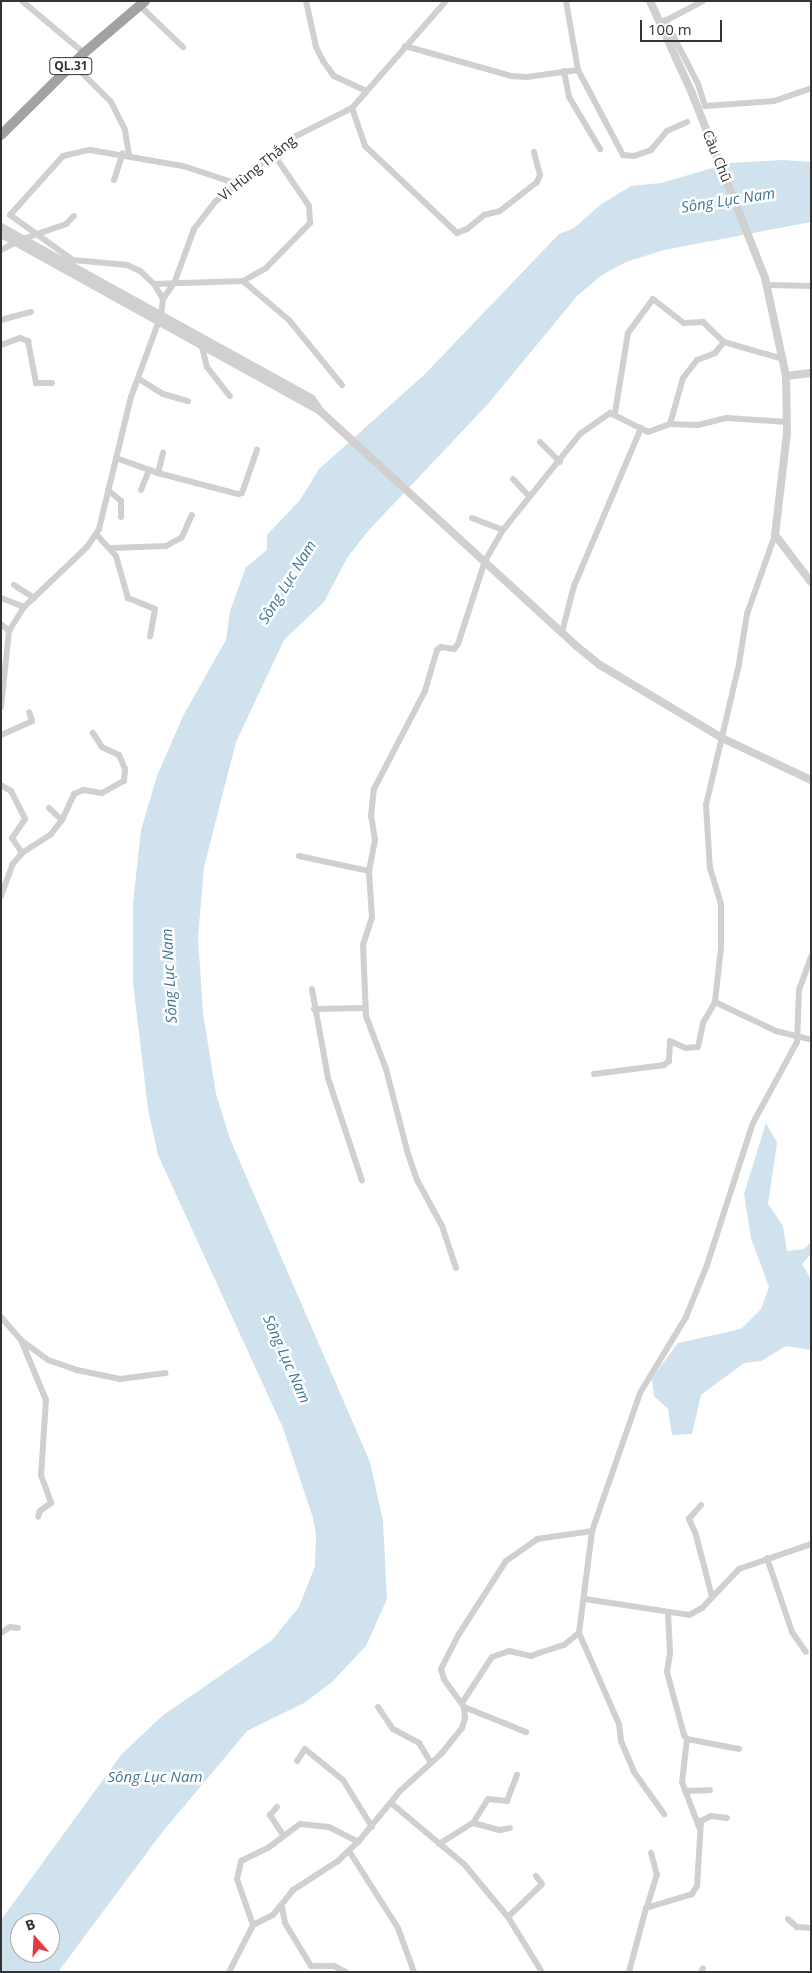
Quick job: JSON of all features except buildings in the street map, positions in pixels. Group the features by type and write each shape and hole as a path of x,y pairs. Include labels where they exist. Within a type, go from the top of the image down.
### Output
{"highway":[{"name":"QL.31","path":"1,135 84,53 142,3"}],"street":[{"path":"22,1 84,53"},
{"path":"306,1 316,47 326,66 334,76 366,91"},
{"name":"Vi Hùng Thắng","path":"163,299 175,281 194,229 202,215 235,183 273,153 304,131 352,108 446,1"},
{"path":"566,1 578,70 626,157 652,150 667,131 687,122"},
{"name":"Cầu Chũ","path":"650,1 662,22 691,91 766,282 786,376 787,422 775,535"},
{"path":"703,1 662,22 698,84 704,106 774,101 811,88"},
{"path":"142,3 183,47"},
{"path":"406,46 511,76 527,77 578,70"},
{"path":"73,64 111,102 125,130 126,154 114,180"},
{"path":"564,71 569,97 600,149"},
{"path":"352,108 365,146 457,233 484,215 500,211 537,182 540,175 534,152"},
{"path":"1,707 3,656 9,631 24,607 97,535 116,458 139,378 160,319 163,299 154,284 127,265 73,260 10,215 63,156 90,150 126,154 183,166 235,183"},
{"path":"154,284 175,281 242,281 266,268 312,220 309,206 273,153"},
{"path":"1,250 20,240 66,224 74,216"},
{"path":"1,226 20,240 160,319 312,399 320,411"},
{"path":"1,234 20,240"},
{"path":"242,281 289,320 342,385"},
{"path":"766,282 811,286"},
{"path":"615,412 628,334 653,299 684,323 703,322 724,342 783,359"},
{"path":"1,320 31,312"},
{"path":"160,319 202,347 320,411 600,665 722,738 811,780"},
{"path":"1,345 20,338 28,341 36,382 52,383"},
{"path":"670,424 683,378 697,360 715,353 724,342"},
{"path":"202,347 207,367 230,396"},
{"path":"786,376 811,373"},
{"path":"139,378 163,394 188,402"},
{"path":"456,1268 442,1226 417,1180 408,1154 397,1108 365,1008 363,945 372,918 369,871 375,840 371,816 374,790 425,691 437,650 440,647 454,649 458,644 485,561 503,530 528,495 560,462 580,434 606,414 615,412 641,428 653,432 670,424 698,425 727,418 787,422"},
{"path":"562,632 574,586 641,428"},
{"path":"540,442 560,462"},
{"path":"116,458 158,473 238,494 244,488 256,450"},
{"path":"158,473 163,453"},
{"path":"141,490 149,470"},
{"path":"513,479 528,495"},
{"path":"108,490 121,501 121,517"},
{"path":"111,548 166,546 182,537 192,515"},
{"path":"472,518 503,530"},
{"path":"97,535 111,548 128,598 154,608 150,636"},
{"path":"775,535 811,582"},
{"path":"594,1074 664,1065 669,1061 670,1041 686,1048 698,1047 703,1023 715,1002 721,948 721,904 710,869 706,813 747,614 775,535"},
{"path":"14,585 34,598"},
{"path":"1,598 24,607"},
{"path":"1,624 9,631"},
{"path":"1,736 32,721 29,712"},
{"path":"1,896 8,873 22,853 52,834 78,791 102,793 124,781 125,769 119,754 102,747 93,733"},
{"path":"1,785 11,791 25,819 12,838 22,853"},
{"path":"49,808 62,820"},
{"path":"299,856 369,871"},
{"path":"664,1814 634,1772 621,1741 619,1724 579,1633 585,1599 587,1559 592,1531 640,1393 686,1317 707,1265 753,1123 798,1038 798,990 811,957"},
{"path":"312,989 314,1009 328,1078 362,1181"},
{"path":"715,1002 798,1038 811,1040"},
{"path":"314,1009 365,1008"},
{"path":"1,1317 21,1340 48,1360 77,1370 120,1379 166,1372"},
{"path":"21,1340 47,1404 41,1475 51,1503 40,1511 38,1517"},
{"path":"701,1505 689,1519 696,1534 712,1597"},
{"path":"229,1972 253,1925 282,1907 293,1890 349,1851 372,1827 391,1802 431,1763 462,1728 465,1718 463,1705 444,1679 442,1666 506,1561 537,1539 592,1531"},
{"path":"585,1599 682,1615 695,1612 740,1569 811,1544"},
{"path":"767,1558 792,1632 806,1652"},
{"path":"668,1613 669,1687 678,1722 688,1739 683,1761 685,1791 700,1827"},
{"path":"1,1632 10,1627 18,1628"},
{"path":"463,1705 492,1657 509,1652 531,1656 539,1654 564,1645 579,1633"},
{"path":"463,1705 526,1732"},
{"path":"378,1707 393,1729 419,1743 431,1763"},
{"path":"688,1739 739,1749"},
{"path":"297,1761 302,1750 306,1750 343,1780 372,1827"},
{"path":"439,1844 473,1823 488,1799 507,1801 517,1776"},
{"path":"685,1791 710,1790"},
{"path":"391,1802 464,1864 508,1917 542,1972"},
{"path":"277,1807 270,1815 283,1835"},
{"path":"646,1908 694,1892 700,1866 700,1827 702,1821 711,1816 726,1818"},
{"path":"253,1925 237,1879 239,1866 293,1827 307,1823 337,1829 358,1842"},
{"path":"473,1823 500,1830 510,1828"},
{"path":"349,1851 398,1928 414,1972"},
{"path":"629,1972 646,1908 657,1876 651,1852"},
{"path":"508,1917 542,1884 536,1876"},
{"path":"282,1907 285,1923 311,1966 334,1966 346,1972"},
{"path":"788,1919 797,1927 811,1928"}],"water":[{"name":"Sông Lục Nam","path":"783,160 811,162 811,222 664,250 626,262 602,275 578,295 487,405 368,531 347,558 324,602 284,640 236,742 204,867 198,937 203,1013 216,1094 230,1139 370,1462 383,1521 387,1599 366,1646 332,1682 304,1703 247,1731 160,1835 58,1972 1,1972 1,1920 121,1755 162,1716 272,1640 299,1607 315,1566 316,1534 313,1518 283,1428 158,1155 148,1109 133,982 133,904 141,830 157,776 183,716 226,640 230,611 246,567 267,550 267,535 300,500 319,469 424,375 559,234 574,228 600,205 631,186 661,183 730,163"},
{"path":"766,1123 777,1143 768,1204 783,1226 787,1251 804,1249 811,1242 811,1254 802,1264 811,1279 811,1350 786,1346 761,1361 744,1363 701,1395 692,1434 672,1435 668,1409 654,1396 652,1378 678,1343 741,1329 761,1309 769,1287 751,1238 744,1194"}]}
